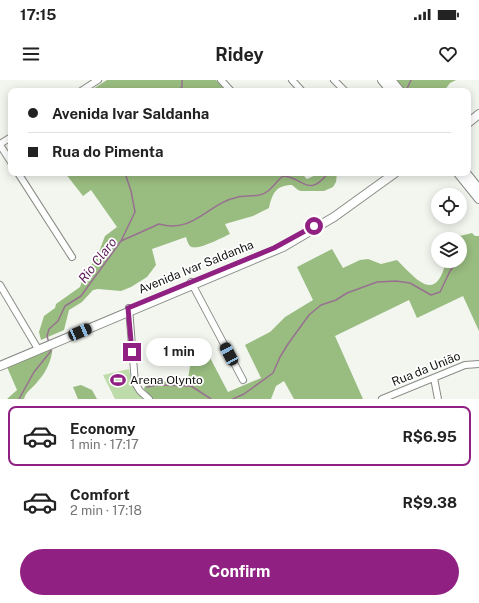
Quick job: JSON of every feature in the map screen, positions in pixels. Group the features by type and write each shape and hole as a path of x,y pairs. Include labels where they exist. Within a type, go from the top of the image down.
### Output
{"main road":[{"path":"382,80 389,88"},
{"path":"391,80 398,88"},
{"name":"Avenida Ivar Saldanha","path":"192,283 282,244 333,214 385,176"},
{"name":"Avenida Ivar Saldanha","path":"0,362 283,247 334,217 391,176"},
{"path":"462,176 479,199"},
{"path":"463,176 479,189"},
{"name":"Avenida Ivar Saldanha","path":"0,366 40,346"}],"street":[{"path":"86,88 98,80"},
{"path":"221,80 228,88"},
{"path":"292,80 299,88"},
{"path":"334,80 341,88"},
{"path":"0,144 8,157"},
{"path":"20,176 72,257"},
{"path":"192,283 243,380"},
{"path":"0,286 40,346"},
{"path":"129,309 135,383 140,391 149,399"},
{"name":"Rua da União","path":"382,399 465,365 479,364"},
{"path":"434,378 438,399"}],"green space":[{"path":"107,80 216,80 223,88 95,88"},
{"path":"397,80 456,80 450,83 446,88 404,88"},
{"path":"67,176 304,176 307,179 314,176 337,176 336,182 333,187 324,191 301,191 292,185 287,185 278,189 273,195 269,208 253,216 225,224 230,234 203,246 190,246 186,237 152,249 156,265 147,277 131,287 121,291 93,290 82,302 69,310 64,330 41,340 39,332 44,316 55,308 56,304 80,287 84,275 97,257 105,236 117,227 91,190 83,196"},
{"path":"472,233 475,236 479,236 479,331 463,296 417,318 409,300 335,336 363,399 294,399 284,381 276,386 271,399 153,399 144,389 145,386 152,383 188,379 191,360 207,352 228,392 261,378 245,345 270,332 285,317 313,300 297,267 332,249 343,268 360,260 368,259 381,264 397,260 412,275 425,284 431,285 437,282 444,268 467,268 467,234"},
{"path":"52,345 51,359 46,369 41,378 26,394 24,399 7,399 17,390 7,367"},
{"name":"Arena Olynto","path":"129,369 132,385 143,399 115,399 103,375"},
{"path":"81,385 92,390 97,399 78,399 73,387"}],"waterway":[{"path":"180,88 182,87 182,80"},
{"name":"Rio Claro","path":"407,88 411,80"},
{"path":"121,241 135,212 131,191 126,176"},
{"name":"Rio Claro","path":"49,343 47,336 49,329 58,321 65,306 81,296 121,241 159,224 171,226 182,225 227,200 238,197 261,195 270,189 283,176"},
{"name":"Rio Claro","path":"283,176 290,177 310,186 315,185 325,176"},
{"path":"233,399 244,394 273,373 288,344 309,315 321,305 336,300 347,293 377,282 396,281 410,283 431,295 440,292 452,268"},
{"name":"Rio Claro","path":"19,399 34,372 51,351 50,349"},
{"path":"147,387 158,385 191,386 211,399"}],"place":[{"name":"Arena Olynto","path":"118,380"}],"route":[{"path":"132,352 128,308 274,248 314,226"}]}
